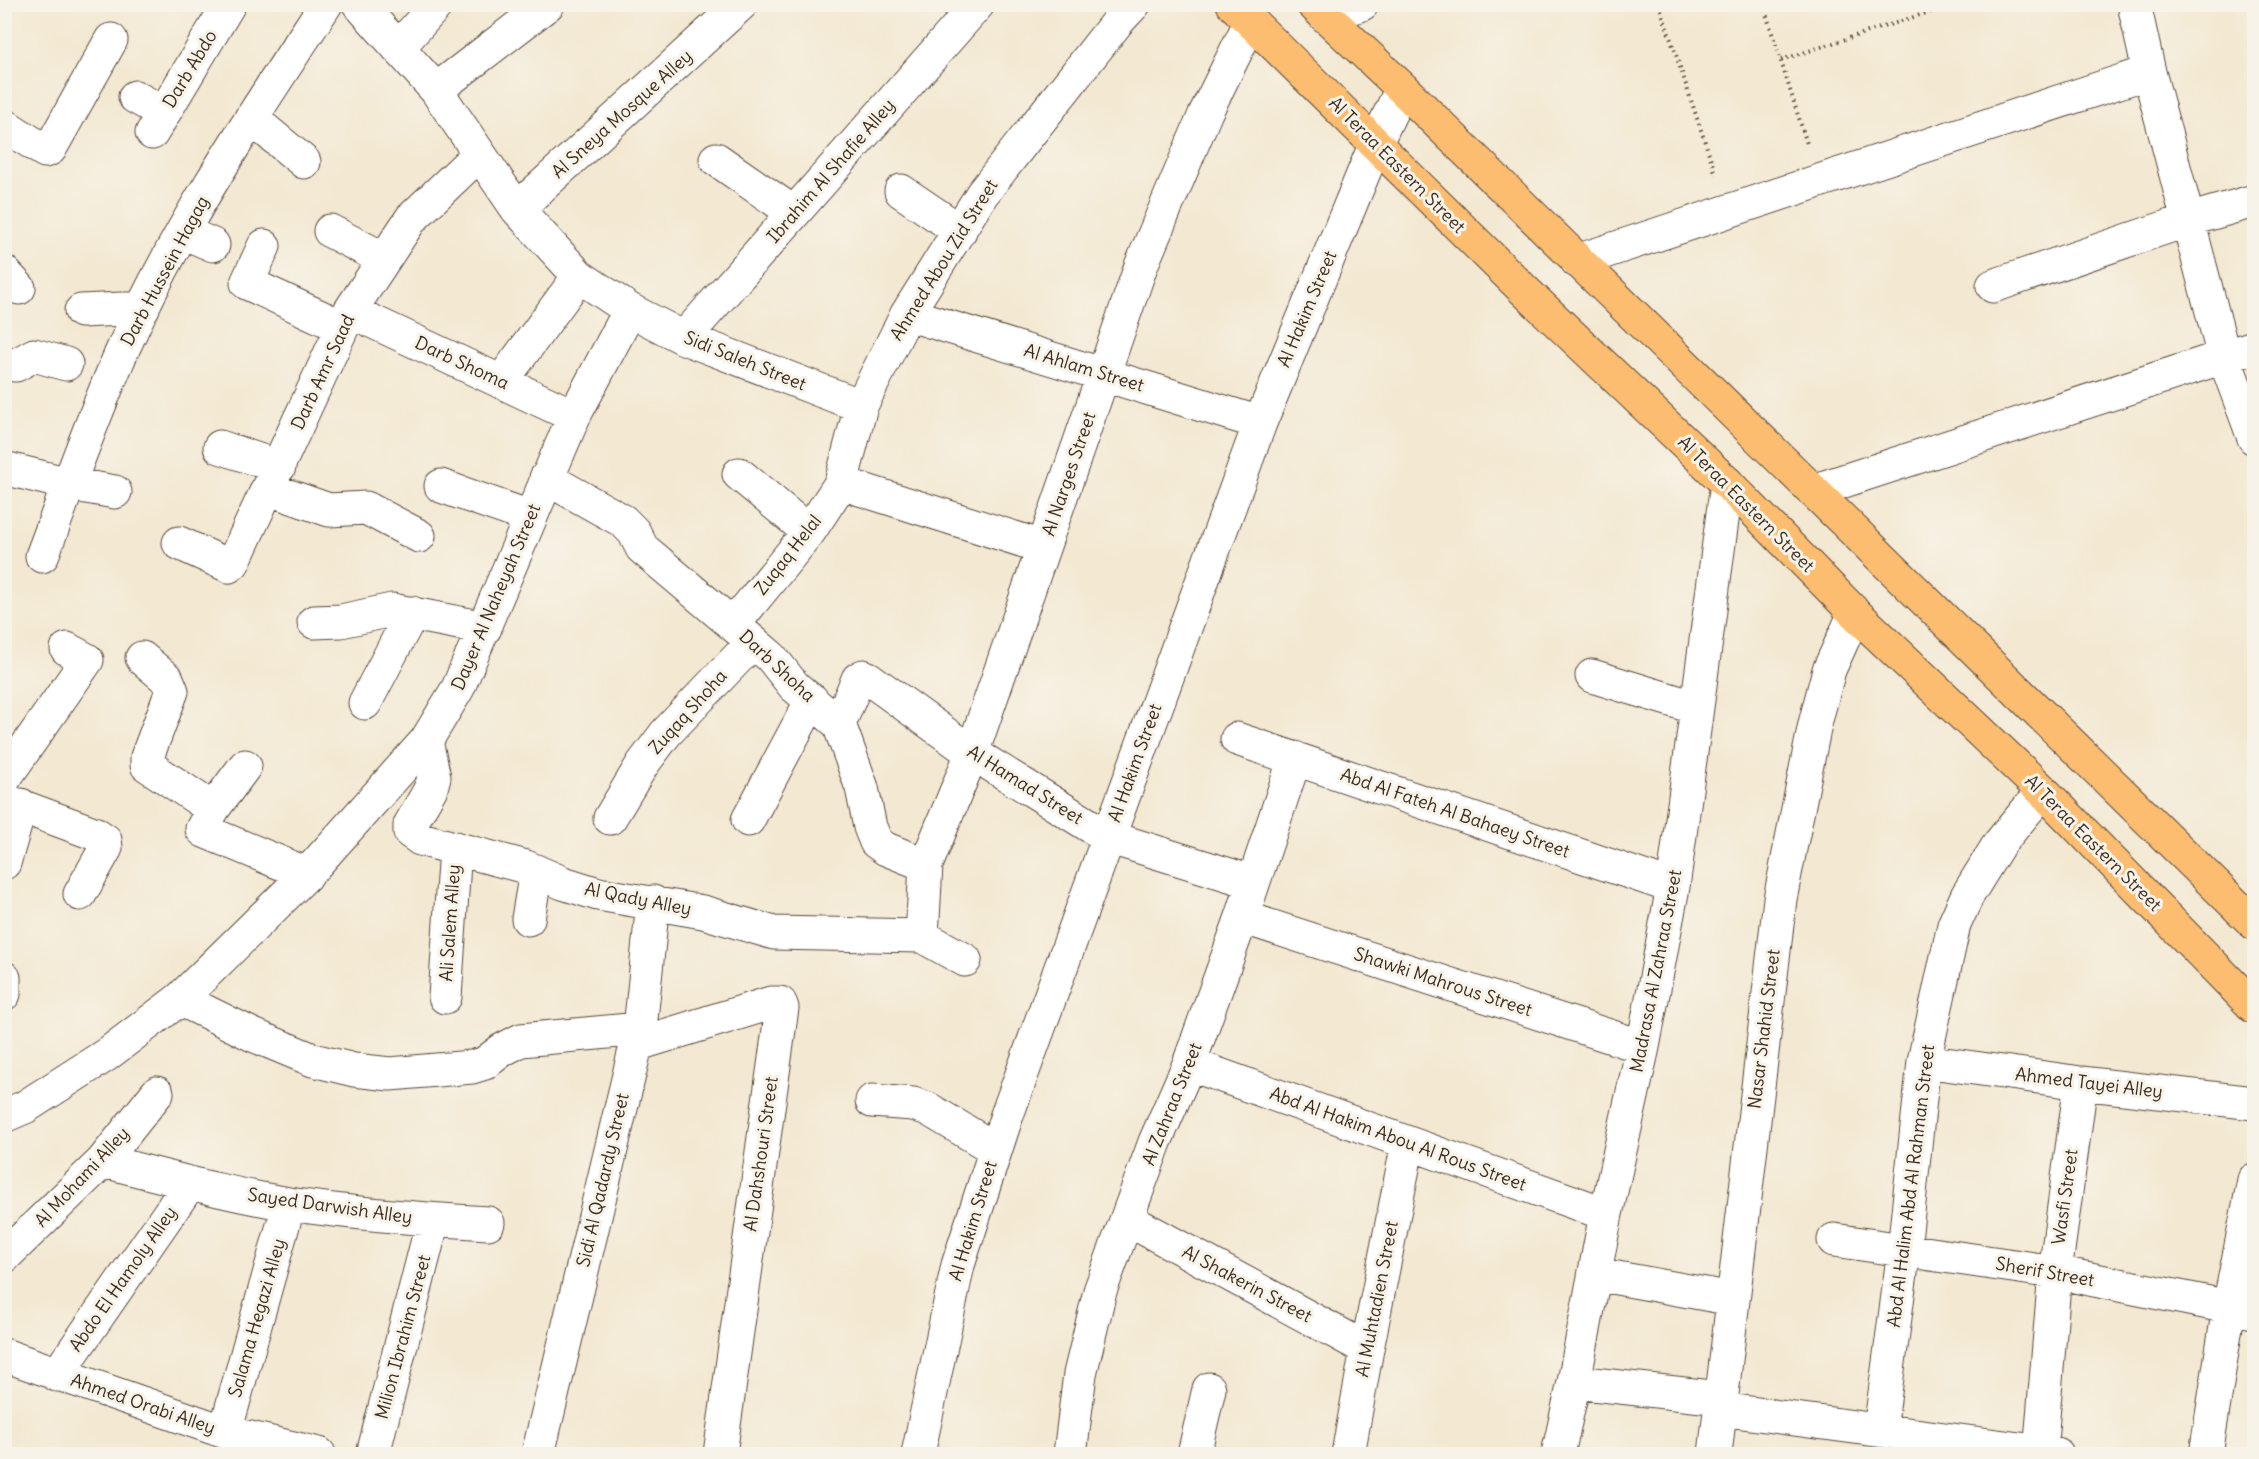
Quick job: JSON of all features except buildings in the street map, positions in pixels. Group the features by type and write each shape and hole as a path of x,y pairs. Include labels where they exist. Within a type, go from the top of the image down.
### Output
{"main road":[{"path":"1319,10 1402,88 2254,923"},
{"name":"Al Teraa Eastern Street","path":"1242,13 1534,299 1727,483 1855,613 2043,791 2254,1007"}],"street":[{"name":"Darb Abdo","path":"135,97 158,123 229,4"},
{"name":"Darb Hussein Hagag","path":"42,556 123,349 143,308 183,232 251,118 326,4"},
{"path":"359,4 435,90 517,209 579,276 630,310"},
{"path":"398,48 437,4"},
{"path":"435,90 548,4"},
{"name":"Ibrahim Al Shafie Alley","path":"684,338 978,4"},
{"name":"Ahmed Abou Zid Street","path":"841,483 861,406 908,314 982,194 1118,21 1134,4"},
{"path":"1319,10 1362,4"},
{"path":"2134,4 2149,72 2188,220 2239,352 2254,438"},
{"name":"Al Sneya Mosque Alley","path":"517,209 728,9"},
{"name":"Al Narges Street","path":"922,936 926,865 972,753 1141,266 1206,112 1242,13"},
{"path":"4,125 45,151 50,149 111,40"},
{"path":"1577,261 2149,72"},
{"name":"Al Hakim Street","path":"918,1455 958,1265 995,1149 1260,423 1376,143 1402,88"},
{"path":"251,118 304,162"},
{"name":"Darb Amr Saad","path":"179,543 231,565 274,478 346,319 411,219 479,154"},
{"path":"716,159 794,213"},
{"path":"901,191 960,231"},
{"path":"1993,286 2188,220 2254,201"},
{"path":"330,231 384,259"},
{"path":"183,232 213,246"},
{"name":"Darb Shoma","path":"264,246 247,283 346,319 501,382 574,416"},
{"path":"501,382 579,276"},
{"path":"81,311 143,308"},
{"name":"Sidi Saleh Street","path":"630,310 684,338 861,406"},
{"name":"Dayer Al Naheyah Street","path":"4,1116 25,1107 106,1054 180,999 307,874 426,741 458,688 574,416 630,310"},
{"name":"Al Ahlam Street","path":"908,314 1260,423"},
{"path":"1813,491 2239,352"},
{"path":"4,364 16,365 34,355 66,364"},
{"path":"220,447 329,510 366,508 420,536"},
{"path":"4,468 69,484 115,492"},
{"path":"739,474 809,531"},
{"name":"Darb Shoha","path":"546,478 623,521 634,532 642,548 771,657 794,686 840,724"},
{"path":"841,483 1043,547"},
{"name":"Zuqaq Helal","path":"743,633 841,483"},
{"name":"Madrasa Al Zahraa Street","path":"1558,1455 1606,1214 1643,1047 1673,887 1727,483"},
{"path":"441,486 531,517"},
{"path":"314,622 341,621 392,610 485,628"},
{"path":"365,703 412,613"},
{"name":"Nasar Shahid Street","path":"1715,1455 1780,899 1829,670 1855,613"},
{"name":"Zuqaq Shoha","path":"610,818 642,765 743,633"},
{"path":"4,862 10,795 87,660 67,649"},
{"path":"142,658 167,679 172,690 145,762 213,808"},
{"name":"Al Hamad Street","path":"840,724 858,679 863,676 972,753 1108,837 1252,882"},
{"path":"1592,676 1697,708"},
{"path":"748,820 812,700"},
{"path":"840,724 862,788 870,827 876,842 886,849 926,865"},
{"name":"Abd Al Fateh Al Bahaey Street","path":"1237,739 1673,887"},
{"name":"Al Qady Alley","path":"426,741 434,777 431,788 410,825 410,832 420,838 526,867 563,883 598,894 703,912 774,933 922,936 965,960"},
{"name":"Al Zahraa Street","path":"1070,1455 1080,1374 1100,1291 1155,1142 1190,1064 1295,758"},
{"path":"245,766 213,808 201,829 307,874"},
{"name":"Abd Al Halim Abd Al Rahman Street","path":"1880,1430 1904,1250 1924,1061 1954,925 1966,896 1999,844 2043,791"},
{"path":"10,795 105,840 106,848 80,894"},
{"name":"Ali Salem Alley","path":"445,997 455,848"},
{"path":"528,919 536,871"},
{"name":"Sidi Al Qadardy Street","path":"538,1455 638,1037 652,902"},
{"name":"Shawki Mahrous Street","path":"1242,917 1643,1047"},
{"path":"4,978 4,994"},
{"path":"180,999 253,1035 313,1060 354,1070 390,1074 472,1067 485,1063 502,1050 521,1040 638,1037"},
{"name":"Al Dahshouri Street","path":"638,1037 771,1003 780,1003 782,1008 720,1455"},
{"name":"Ahmed Tayei Alley","path":"1924,1061 2081,1083 2254,1103"},
{"name":"Abd Al Hakim Abou Al Rous Street","path":"1190,1064 1606,1214"},
{"name":"Wasfi Street","path":"2046,1454 2055,1272 2081,1083"},
{"name":"Al Mohami Alley","path":"4,1257 102,1161 157,1094"},
{"path":"872,1101 913,1104 928,1109 995,1149"},
{"name":"Al Muhtadien Street","path":"1348,1455 1408,1143"},
{"name":"Sayed Darwish Alley","path":"102,1161 289,1204 434,1220 488,1223"},
{"path":"2206,1455 2242,1310 2254,1180"},
{"name":"Abdo El Hamoly Alley","path":"57,1375 190,1183"},
{"name":"Salama Hegazi Alley","path":"225,1432 289,1204"},
{"name":"Al Shakerin Street","path":"1126,1219 1367,1349"},
{"name":"Milion Ibrahim Street","path":"373,1455 434,1220"},
{"name":"Sherif Street","path":"1834,1240 2055,1272 2242,1310"},
{"path":"1595,1274 1733,1299"},
{"name":"Ahmed Orabi Alley","path":"4,1355 225,1432 319,1455"},
{"path":"1574,1382 2046,1454"},
{"path":"1194,1455 1209,1389"}],"path":[{"path":"1659,4 1729,211"},
{"path":"1763,4 1819,181"},
{"path":"1781,60 1954,4"}]}
